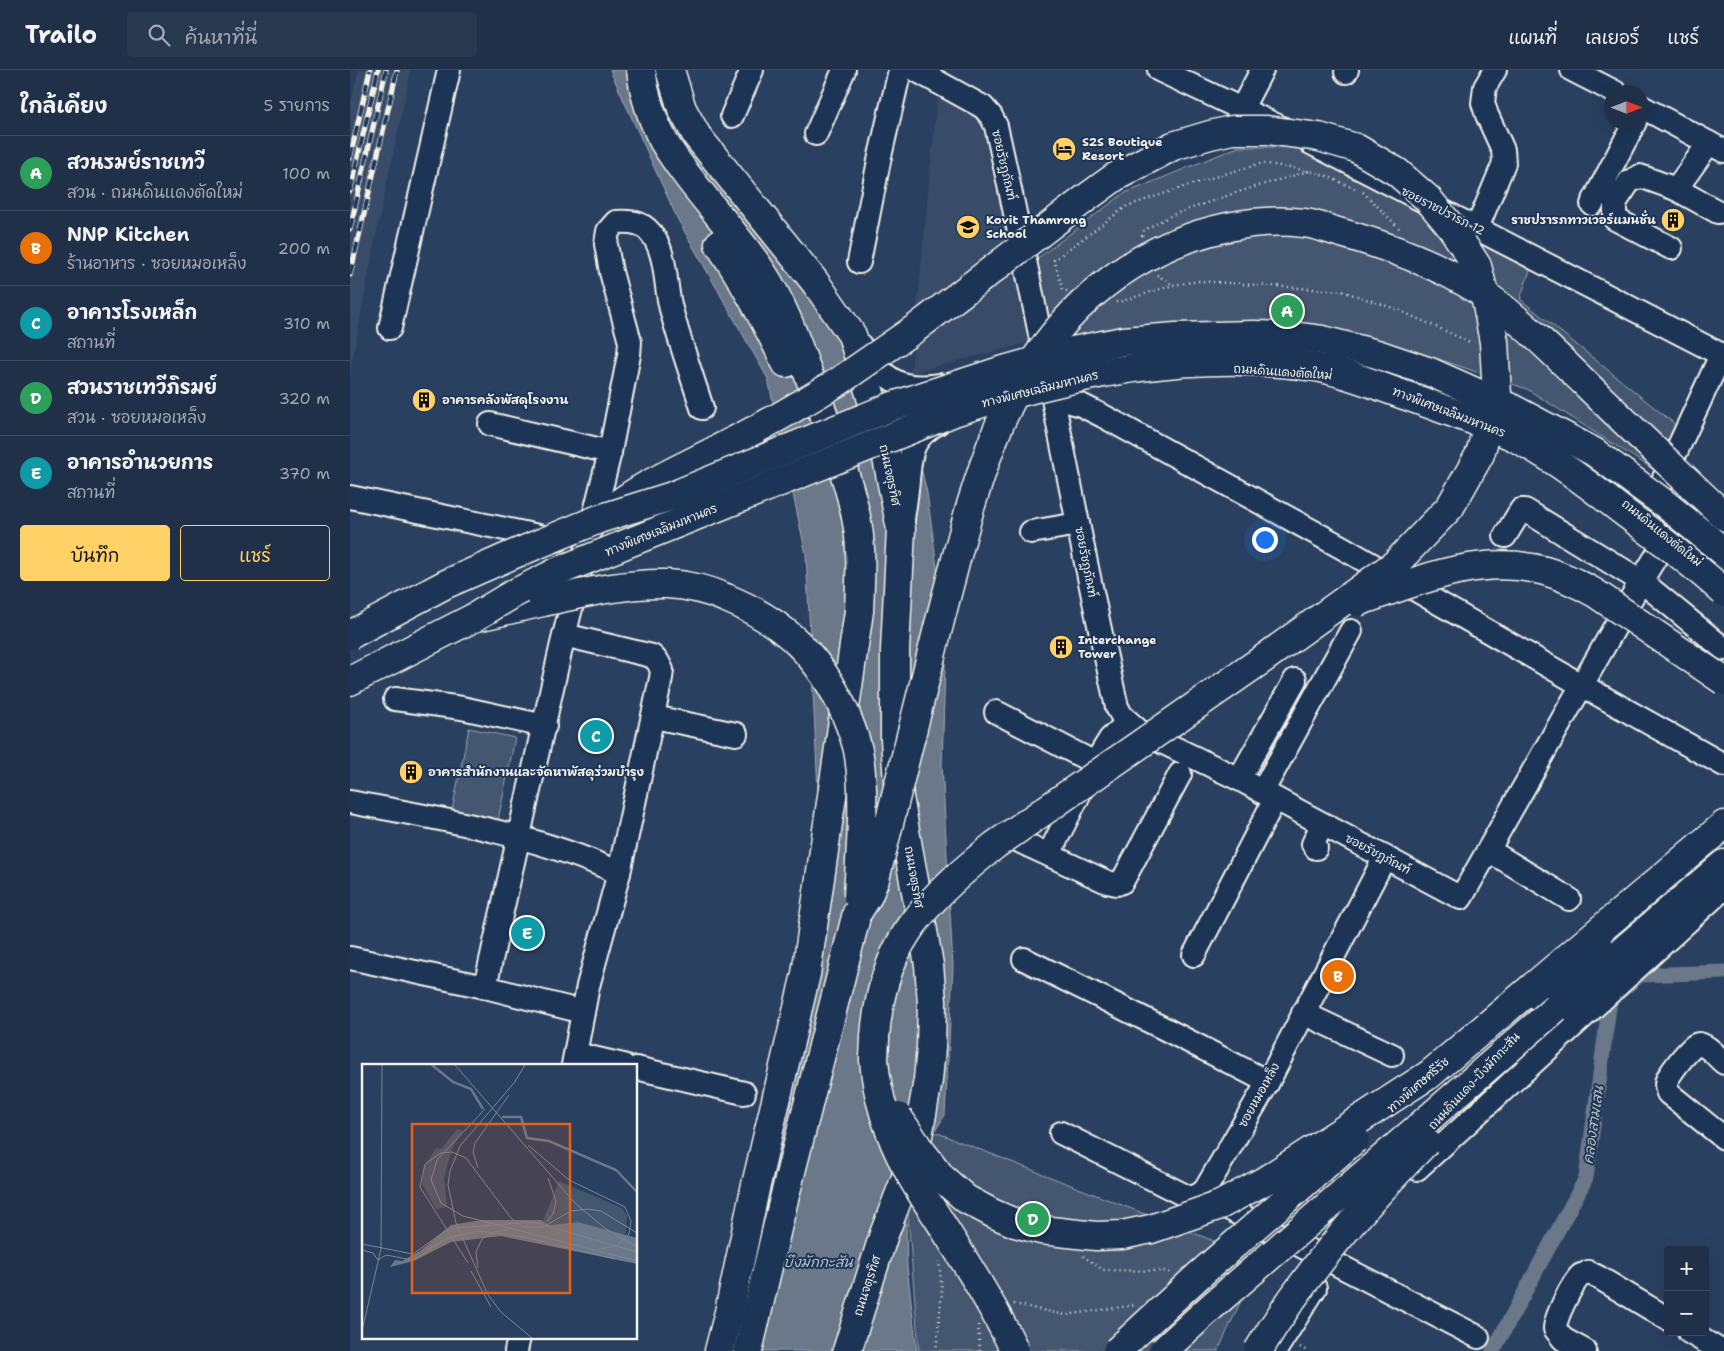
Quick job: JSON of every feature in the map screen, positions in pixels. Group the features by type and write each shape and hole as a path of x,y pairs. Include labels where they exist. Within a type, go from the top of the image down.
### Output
{"main road":[{"path":"621,70 628,102 640,132 654,157 714,236 741,276 766,321 791,374 832,439"},
{"path":"640,70 649,108 664,141 689,177 736,234 764,274 784,313 850,490 858,528 860,565 859,611 806,974 719,1351"},
{"name":"ถนนจตุรทิศ","path":"655,70 663,100 686,144 791,280 833,338 870,395"},
{"name":"ถนนจตุรทิศ","path":"670,70 682,110 697,136 815,282 852,334 882,433 901,529 895,650 895,739 899,797 929,965 932,1002 931,1048 928,1080 918,1136 905,1180 884,1234 848,1344"},
{"path":"600,519 640,488 745,436 838,382 953,302 1086,198 1116,177 1173,146 1225,132 1267,130 1319,137 1356,148 1397,172 1428,200 1452,228 1476,266 1487,305 1494,342 1496,395 1480,454 1450,507 1395,564 1329,613 962,871 937,895 912,925 890,965 877,1014 874,1060 888,1129 907,1169 1001,1323 1014,1351"},
{"path":"857,913 868,896 875,879 957,554 981,473 1003,416 1038,354 1075,310 1105,283 1172,244 1200,234 1239,225 1265,222 1305,223 1367,240 1435,266 1502,308 1549,348 1724,516"},
{"name":"ทางพิเศษเฉลิมมหานคร","path":"350,634 446,584 600,519 672,496 893,406 997,372 1068,352 1123,341 1176,337 1290,336 1322,340 1377,354 1430,372 1513,409 1594,452 1665,504 1724,552"},
{"name":"ทางพิเศษเฉลิมมหานคร","path":"350,681 473,618 513,594 561,570 954,412 992,399 1082,376 1152,365 1227,361 1315,367 1340,372 1417,399 1512,436 1548,455 1581,479 1662,541 1724,592"},
{"path":"1329,613 1447,571 1496,565 1522,566 1545,571 1594,593 1724,681"},
{"path":"473,618 601,589 636,584 668,584 717,594 743,604 768,618 788,633 818,664 837,695 851,726 859,754 863,791 857,913 748,1351"},
{"name":"ทางพิเศษศรีรัช","path":"1117,1351 1197,1276 1430,1074 1724,825"},
{"path":"1163,1351 1210,1307 1724,864"},
{"path":"1258,1351 1298,1291 1333,1245 1370,1202 1556,1008"},
{"path":"879,1089 942,1178 966,1199 1015,1223 1041,1230 1096,1236 1151,1229 1220,1205 1266,1180 1430,1074"},
{"path":"729,1312 735,1351"}],"street":[{"path":"390,328 449,70"},
{"path":"732,116 752,70"},
{"path":"816,134 844,70"},
{"path":"859,262 880,156 900,70"},
{"name":"ซอยรัชฎภัณฑ์","path":"916,70 984,107 991,116 998,136 1096,613 1117,706 1122,716 1139,731 1239,779 1322,825 1462,898 1490,851"},
{"name":"ซอยราชปรารภ 12","path":"1159,70 1284,129 1722,356"},
{"path":"1241,110 1262,70"},
{"path":"1477,228 1504,163 1503,150 1483,103 1485,86 1494,70"},
{"path":"1572,70 1604,86"},
{"path":"1649,115 1716,147 1676,189"},
{"path":"1592,204 1630,130"},
{"path":"1671,248 1615,220 1615,203 1628,182 1640,176 1676,189 1718,212"},
{"path":"486,987 564,635 610,452 627,368 630,342 611,272 606,244 608,231 616,222 631,221 644,226 655,238 662,255 671,309 702,408"},
{"path":"852,334 878,368 889,378 906,386 937,386 1044,353 1103,340 1167,333 1246,332 1310,334 1358,345 1428,366 1555,422 1597,446 1634,471 1724,544"},
{"path":"1658,491 1722,356"},
{"name":"ถนนดินแดงตัดใหม่","path":"901,529 908,488 910,454 922,433 944,420 988,404 1052,392 1089,381 1151,372 1257,368 1326,374 1419,394 1504,426 1545,447 1619,498 1724,584"},
{"path":"1052,392 1112,420 1724,765"},
{"path":"490,424 610,452"},
{"path":"350,497 586,546"},
{"path":"1505,536 1521,510 1525,510 1641,581 1724,649"},
{"path":"1031,532 1078,524"},
{"path":"1569,898 1490,851 1641,581 1668,537"},
{"path":"1194,956 1268,796 1351,631"},
{"path":"564,635 652,656 662,670 654,717 620,873 588,986 574,1059 615,1064"},
{"path":"1239,779 1295,680"},
{"path":"395,699 462,708 545,726"},
{"path":"996,712 1095,763"},
{"path":"654,717 736,734"},
{"path":"1049,854 1095,763 1110,739 1128,722"},
{"path":"1021,842 1107,882 1117,884 1122,882 1180,774"},
{"path":"350,802 518,837 577,855 620,873"},
{"path":"1316,848 1313,844 1322,825"},
{"name":"ถนนดินแดง-บึงมักกะสัน","path":"1275,1351 1323,1259 1329,1236 1610,933 1724,835"},
{"name":"ซอยหมอเหล็ง","path":"1201,1194 1268,1082 1302,1013 1333,958 1385,857"},
{"name":"ถนนดินแดง-บึงมักกะสัน","path":"1252,1351 1323,1259 1422,1163 1724,888"},
{"path":"350,958 486,987 583,1012"},
{"path":"1024,959 1268,1082"},
{"path":"1302,1013 1392,1055"},
{"path":"1724,1063 1708,1048 1695,1044 1668,1078 1666,1087 1668,1093 1724,1138"},
{"path":"638,1068 744,1093"},
{"path":"1062,1134 1186,1196 1190,1197 1201,1194 1200,1197 1203,1199 1478,1337"},
{"path":"1585,1351 1563,1339 1554,1329 1555,1322 1564,1303 1581,1275 1588,1272 1664,1317"},
{"path":"1696,1336 1720,1351"},
{"path":"516,1351 519,1338"}],"path":[{"path":"1073,292 1063,290 1054,260 1127,206 1263,162 1327,176 1364,193 1404,233"},
{"path":"1110,300 1119,302 1174,285 1199,282 1342,291 1396,309 1478,345"},
{"path":"1078,1252 1103,1270 1166,1272 1175,1275"},
{"path":"936,1351 942,1292 938,1262 941,1256"},
{"path":"1008,1306 1016,1303 1065,1315 1135,1305 1143,1307"},
{"path":"978,1325 980,1351"}],"shaded area":[{"path":"359,70 411,70 376,235 350,371 350,106"},
{"name":"Kovit Thamrong School","path":"938,88 987,122 1036,341 911,373"},
{"path":"1238,147 1297,147 1374,166 1532,265 1520,299 1681,429 1665,477 1527,389 1397,345 1286,326 1191,322 1102,333 1048,349 1030,264 1123,194"},
{"path":"469,728 515,738 497,825 451,815"},
{"path":"935,1132 1260,1259 1218,1351 919,1351 905,1180"}],"water":[{"name":"บึงมักกะสัน","path":"610,70 663,70 696,129 773,206 902,387 927,493 946,634 942,765 953,967 945,1115 905,1180 907,1267 917,1351 706,1351 789,1003 818,791 806,554 768,379 678,220"}],"waterway":[{"name":"คลองสามเสน","path":"1493,1351 1586,1178 1610,1000 1640,975 1724,972"}],"railway":[{"path":"350,158 370,70"},
{"path":"350,191 378,70"},
{"path":"350,229 386,70"},
{"path":"350,275 397,70"}],"place":[{"name":"S2S Boutique Resort","path":"1064,149"},
{"name":"ราชปรารภทาวเวอร์แมนชั่น","path":"1673,220"},
{"name":"Kovit Thamrong School","path":"968,227"},
{"name":"สวนรมย์ราชเทวี","path":"1287,311"},
{"name":"อาคารคลังพัสดุโรงงาน","path":"424,400"},
{"name":"Interchange Tower","path":"1061,647"},
{"name":"อาคารโรงเหล็ก","path":"596,736"},
{"name":"อาคารสำนักงานและจัดหาพัสดุร่วมบำรุง","path":"411,772"},
{"name":"อาคารอำนวยการ","path":"527,933"},
{"name":"NNP Kitchen","path":"1338,976"},
{"name":"สวนราชเทวีภิรมย์","path":"1033,1219"}]}
